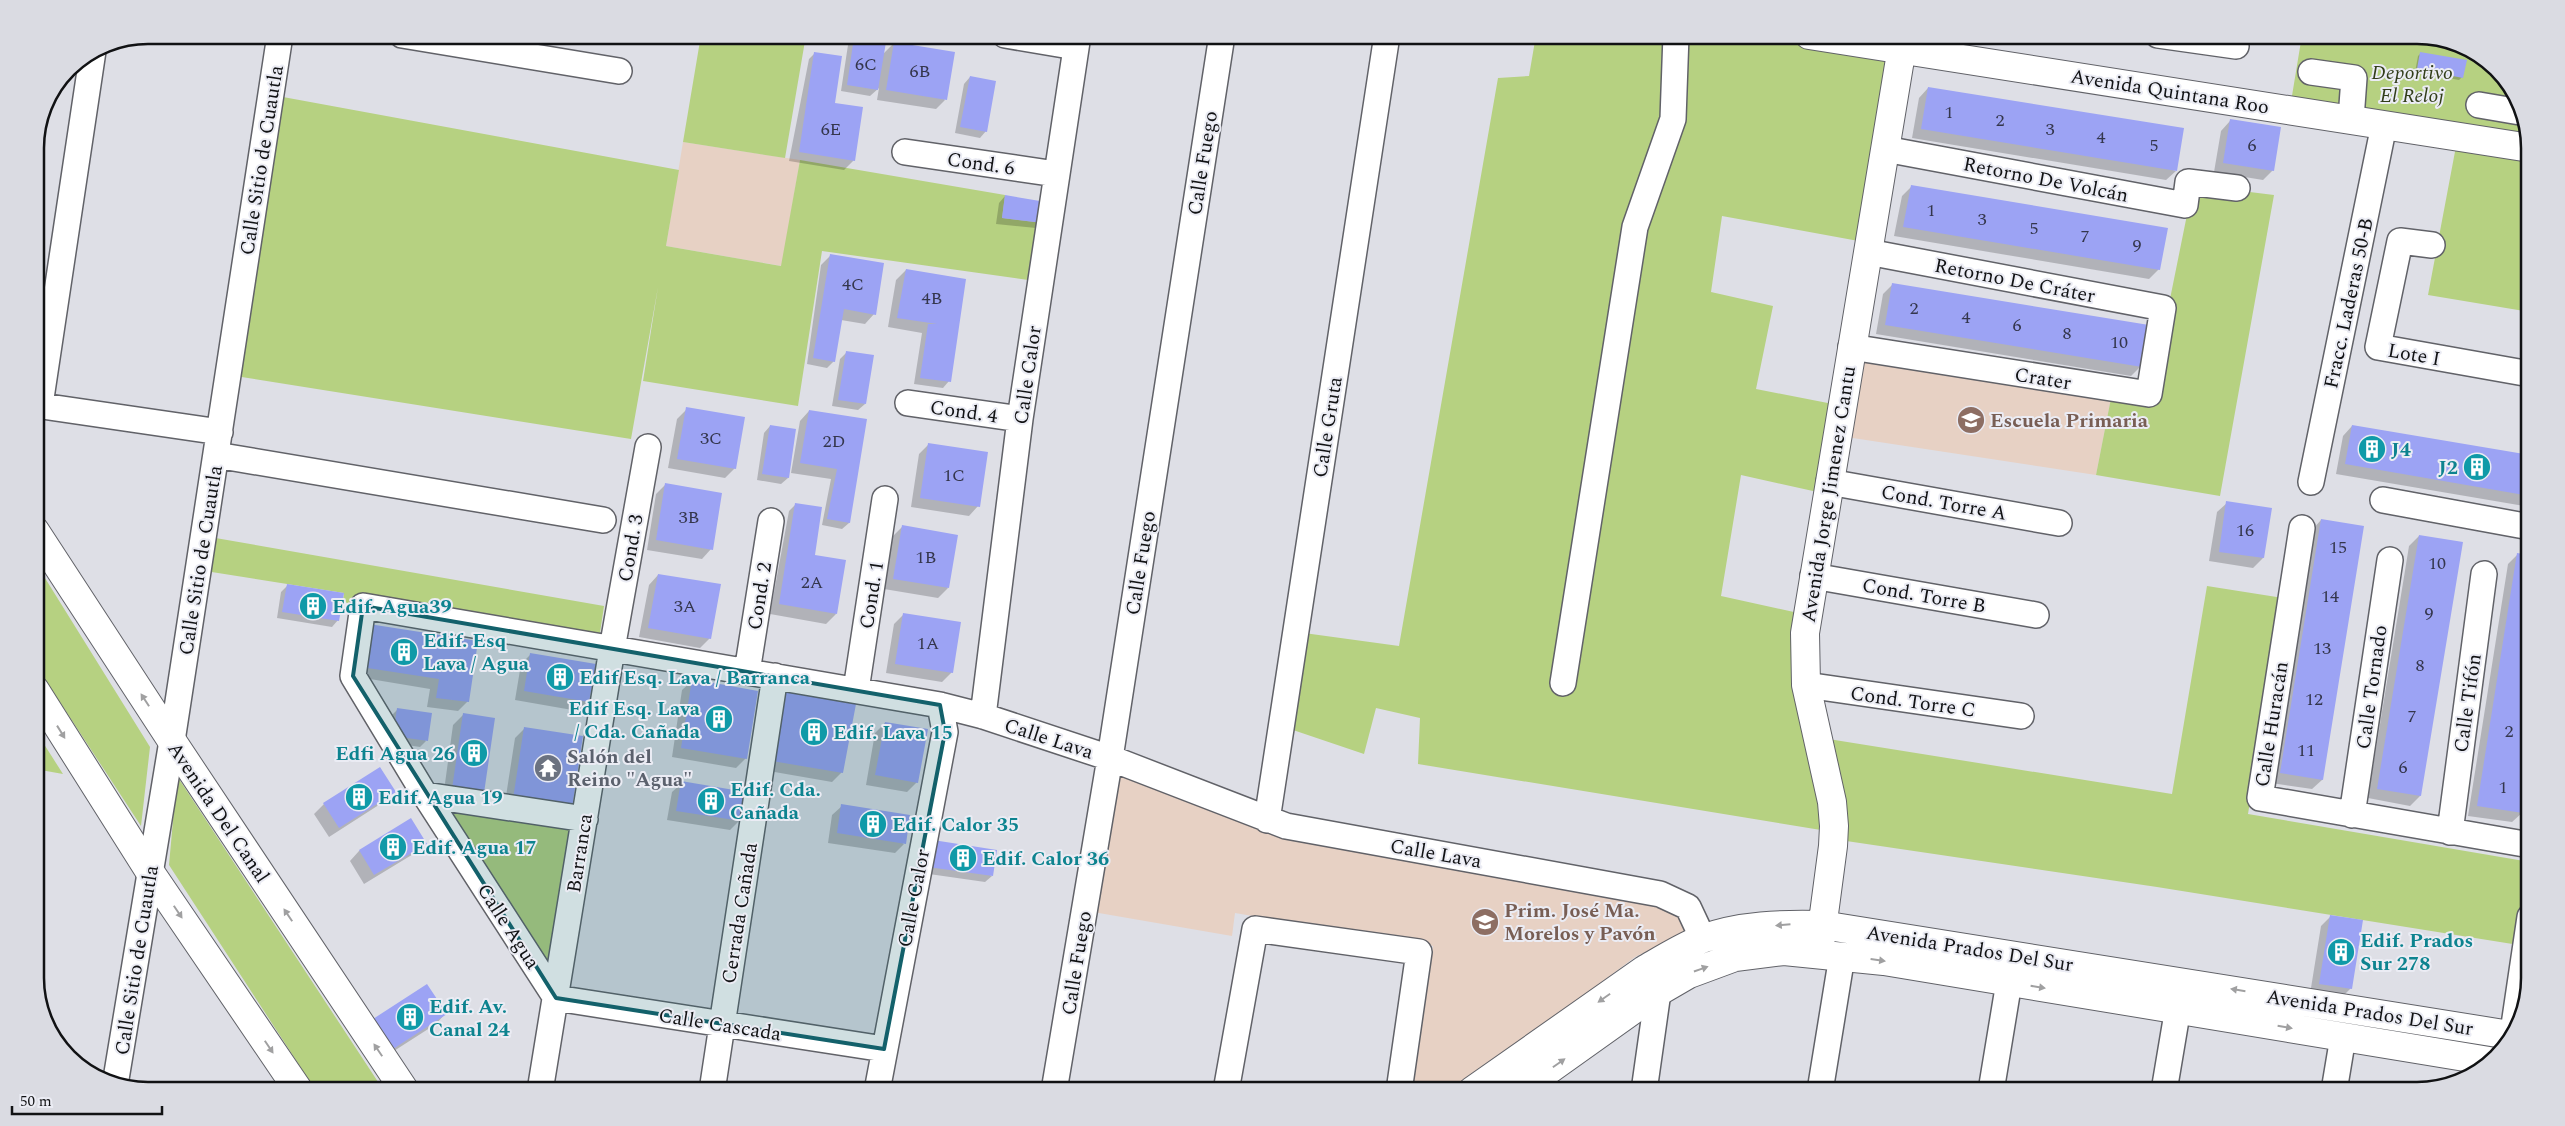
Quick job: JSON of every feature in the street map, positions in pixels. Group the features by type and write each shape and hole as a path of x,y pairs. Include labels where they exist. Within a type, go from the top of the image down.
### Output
{"main road":[{"name":"Avenida Jorge Jimenez Cantu","path":"1830,954 1822,925 1834,846 1834,826 1832,802 1806,685 1805,633 1903,44"},
{"name":"Avenida Quintana Roo","path":"1915,44 2384,125 2521,147"},
{"name":"Avenida Del Canal","path":"44,545 172,741 400,1082"},
{"path":"44,704 150,872 293,1082"},
{"name":"Avenida Prados Del Sur","path":"1485,1082 1644,970 1703,939 1735,931 1785,924 1822,925 2182,981 2505,1034"},
{"name":"Avenida Prados Del Sur","path":"1532,1082 1658,992 1689,974 1735,958 1784,951 1830,954 2481,1060"}],"street":[{"name":"Calle Sitio de Cuautla","path":"116,1077 172,741 279,44"},
{"path":"456,44 619,71"},
{"name":"Calle Calor","path":"983,716 1020,419 1077,44"},
{"name":"Calle Fuego","path":"1056,1082 1110,758 1221,44"},
{"name":"Calle Gruta","path":"1267,820 1386,44"},
{"path":"1563,684 1635,227 1673,119 1676,44"},
{"path":"2222,44 2236,46"},
{"path":"44,366 92,61"},
{"path":"2311,72 2354,78 2351,119"},
{"path":"2479,105 2515,111"},
{"name":"Fracc. Laderas 50-B","path":"2312,482 2384,125"},
{"name":"Retorno De Volcán","path":"1885,148 2185,205 2188,182 2237,188"},
{"name":"Cond. 6","path":"906,152 1056,174"},
{"name":"Lote I","path":"2432,245 2400,241 2378,347 2521,372"},
{"name":"Retorno De Cráter","path":"1868,252 2163,308"},
{"name":"Crater","path":"1852,347 2149,394 2163,308"},
{"name":"Cond. 4","path":"908,403 1020,419"},
{"path":"44,406 603,520"},
{"name":"Cond. 3","path":"612,649 648,447"},
{"name":"Cond. Torre A","path":"1829,482 2059,523"},
{"name":"Cond. 1","path":"856,690 885,499"},
{"path":"2383,500 2521,525"},
{"name":"Cond. 2","path":"747,672 771,521"},
{"name":"Calle Huracán","path":"2302,528 2260,798 2521,844"},
{"name":"Calle Tornado","path":"2352,815 2390,560"},
{"name":"Calle Tifón","path":"2450,832 2484,574"},
{"name":"Cond. Torre B","path":"1813,576 2036,615"},
{"name":"Calle Lava","path":"353,676 364,606 940,705 983,716 1110,758 1286,826 1660,894 1688,907 1703,939"},
{"name":"Barranca","path":"542,1082 612,649"},
{"name":"Calle Agua","path":"353,676 425,795 556,998"},
{"name":"Cerrada Cañada","path":"713,1082 775,676"},
{"name":"Cond. Torre C","path":"1806,685 2021,716"},
{"name":"Calle Calor","path":"878,1082 945,732 940,705"},
{"path":"425,795 585,819"},
{"path":"1228,1082 1255,929 1419,952 1400,1082"},
{"path":"1821,1082 1830,954"},
{"path":"1644,970 1658,992 1645,1082"},
{"path":"2516,1009 2521,978"},
{"path":"2165,1082 2182,981"},
{"path":"1992,1082 2009,982"},
{"name":"Calle Cascada","path":"556,998 884,1049"},
{"path":"2336,1082 2343,1038"}],"highlighted area":[{"path":"363,606 940,705 945,732 884,1049 556,998 353,676"}],"shaded area":[{"path":"683,142 800,160 782,266 666,246"},
{"name":"Escuela Primaria","path":"1847,353 2112,393 2096,475 1833,435"},
{"name":"Prim. José Ma. Morelos y Pavón","path":"1117,768 1276,829 1670,903 1690,931 1635,957 1469,1082 1410,1082 1433,946 1235,913 1232,936 1093,912"}],"green space":[{"path":"699,44 804,44 785,158 683,142"},
{"path":"1534,44 1913,44 1864,242 1722,216 1711,292 1773,306 1756,389 1838,405 1822,493 1741,475 1721,596 1803,614 1816,737 2172,794 2207,586 2283,598 2248,814 2521,860 2521,945 2157,887 1826,838 1827,831 1418,764 1420,718 1376,708 1364,754 1293,730 1304,633 1399,646 1498,78 1529,76"},
{"name":"Deportivo El Reloj","path":"2301,44 2424,44 2444,47 2481,65 2500,84 2516,114 2519,127 2521,141 2521,310 2428,295 2457,141 2289,114"},
{"path":"283,97 679,170 666,246 781,266 800,160 1005,195 1002,218 1043,223 1035,281 822,251 798,406 643,381 658,287 631,439 229,375"},
{"path":"2193,185 2274,195 2220,496 2096,475 2112,393 2153,400 2169,304"},
{"path":"204,536 604,606 598,646 355,609 343,600 344,593 199,570"},
{"path":"44,576 150,747 141,826 44,678"},
{"path":"44,744 63,774 44,771"},
{"path":"177,776 378,1082 310,1082 169,865"},
{"path":"425,795 585,819 556,998"}],"building":[{"path":"853,44 886,44 878,90 847,85"},
{"path":"894,44 906,44 955,52 947,100 886,90"},
{"path":"814,52 842,56 835,103 863,107 855,161 799,152"},
{"path":"2420,52 2467,60 2463,78 2417,69"},
{"path":"970,76 996,81 987,132 960,127"},
{"path":"1928,87 2184,128 2177,171 1921,129"},
{"path":"2230,119 2281,127 2274,171 2223,163"},
{"path":"1911,185 2168,228 2160,270 1903,227"},
{"path":"1005,195 1046,202 1043,223 1002,218"},
{"path":"830,254 884,263 876,315 844,309 835,362 813,358"},
{"path":"906,269 966,279 951,382 920,378 928,324 937,324 897,318"},
{"path":"1892,283 2149,325 2142,367 1885,325"},
{"path":"846,351 874,355 866,404 838,400"},
{"path":"686,407 745,417 736,469 677,459"},
{"path":"809,410 867,419 850,523 827,519 837,469 800,463"},
{"path":"770,425 796,429 789,478 762,474"},
{"path":"2352,425 2521,453 2521,494 2345,464"},
{"path":"928,443 988,452 980,507 920,498"},
{"path":"665,483 722,493 713,550 656,540"},
{"path":"2226,501 2272,508 2264,558 2219,552"},
{"path":"795,503 822,507 815,555 846,560 837,614 779,604"},
{"path":"2321,519 2364,526 2323,780 2280,773"},
{"path":"902,525 958,535 949,588 893,579"},
{"path":"2419,535 2463,542 2421,796 2377,789"},
{"path":"2517,553 2521,554 2521,813 2477,806"},
{"path":"658,574 721,584 711,639 648,628"},
{"name":"Edif. Agua39","path":"287,584 344,593 339,621 282,612"},
{"path":"903,613 961,622 953,673 895,664"},
{"name":"Edif. Esq Lava / Agua","path":"369,624 478,641 469,702 436,698 439,679 361,667"},
{"name":"Edif Esq. Lava / Barranca","path":"530,653 596,664 589,702 524,691"},
{"name":"Edif Esq. Lava / Cda. Cañada","path":"692,679 758,691 747,759 681,748"},
{"name":"Edif. Lava 15","path":"784,691 856,704 843,773 772,761"},
{"path":"397,708 432,713 428,741 393,736"},
{"name":"Edfi Agua 26","path":"463,713 495,718 484,793 452,789"},
{"path":"885,722 928,729 918,783 875,775"},
{"name":"Salón del Reino \"Agua\"","path":"524,727 583,736 572,808 513,799"},
{"name":"Edif. Agua 19","path":"380,767 396,792 339,828 323,803"},
{"name":"Edif. Cda. Cañada","path":"681,781 746,792 741,821 676,811"},
{"name":"Edif. Calor 35","path":"841,804 910,815 906,844 837,833"},
{"name":"Edif. Agua 17","path":"411,818 427,844 374,875 359,850"},
{"name":"Edif. Calor 36","path":"933,840 997,850 993,876 928,867"},
{"name":"Edif. Prados Sur 278","path":"2330,915 2363,920 2352,989 2319,984"},
{"name":"Edif. Av. Canal 24","path":"427,984 447,1014 393,1049 373,1019"}],"place":[{"name":"Escuela Primaria","path":"1971,420"},
{"name":"J4","path":"2372,449"},
{"name":"J2","path":"2477,467"},
{"name":"Edif. Agua39","path":"313,606"},
{"name":"Edif. Esq Lava / Agua","path":"404,652"},
{"name":"Edif Esq. Lava / Barranca","path":"560,677"},
{"name":"Edif Esq. Lava / Cda. Cañada","path":"719,719"},
{"name":"Edif. Lava 15","path":"814,732"},
{"name":"Edfi Agua 26","path":"474,753"},
{"name":"Salón del Reino \"Agua\"","path":"548,768"},
{"name":"Edif. Agua 19","path":"359,797"},
{"name":"Edif. Cda. Cañada","path":"711,801"},
{"name":"Edif. Calor 35","path":"873,824"},
{"name":"Edif. Agua 17","path":"393,847"},
{"name":"Edif. Calor 36","path":"963,858"},
{"name":"Prim. José Ma. Morelos y Pavón","path":"1485,922"},
{"name":"Edif. Prados Sur 278","path":"2341,952"},
{"name":"Edif. Av. Canal 24","path":"410,1017"}]}
